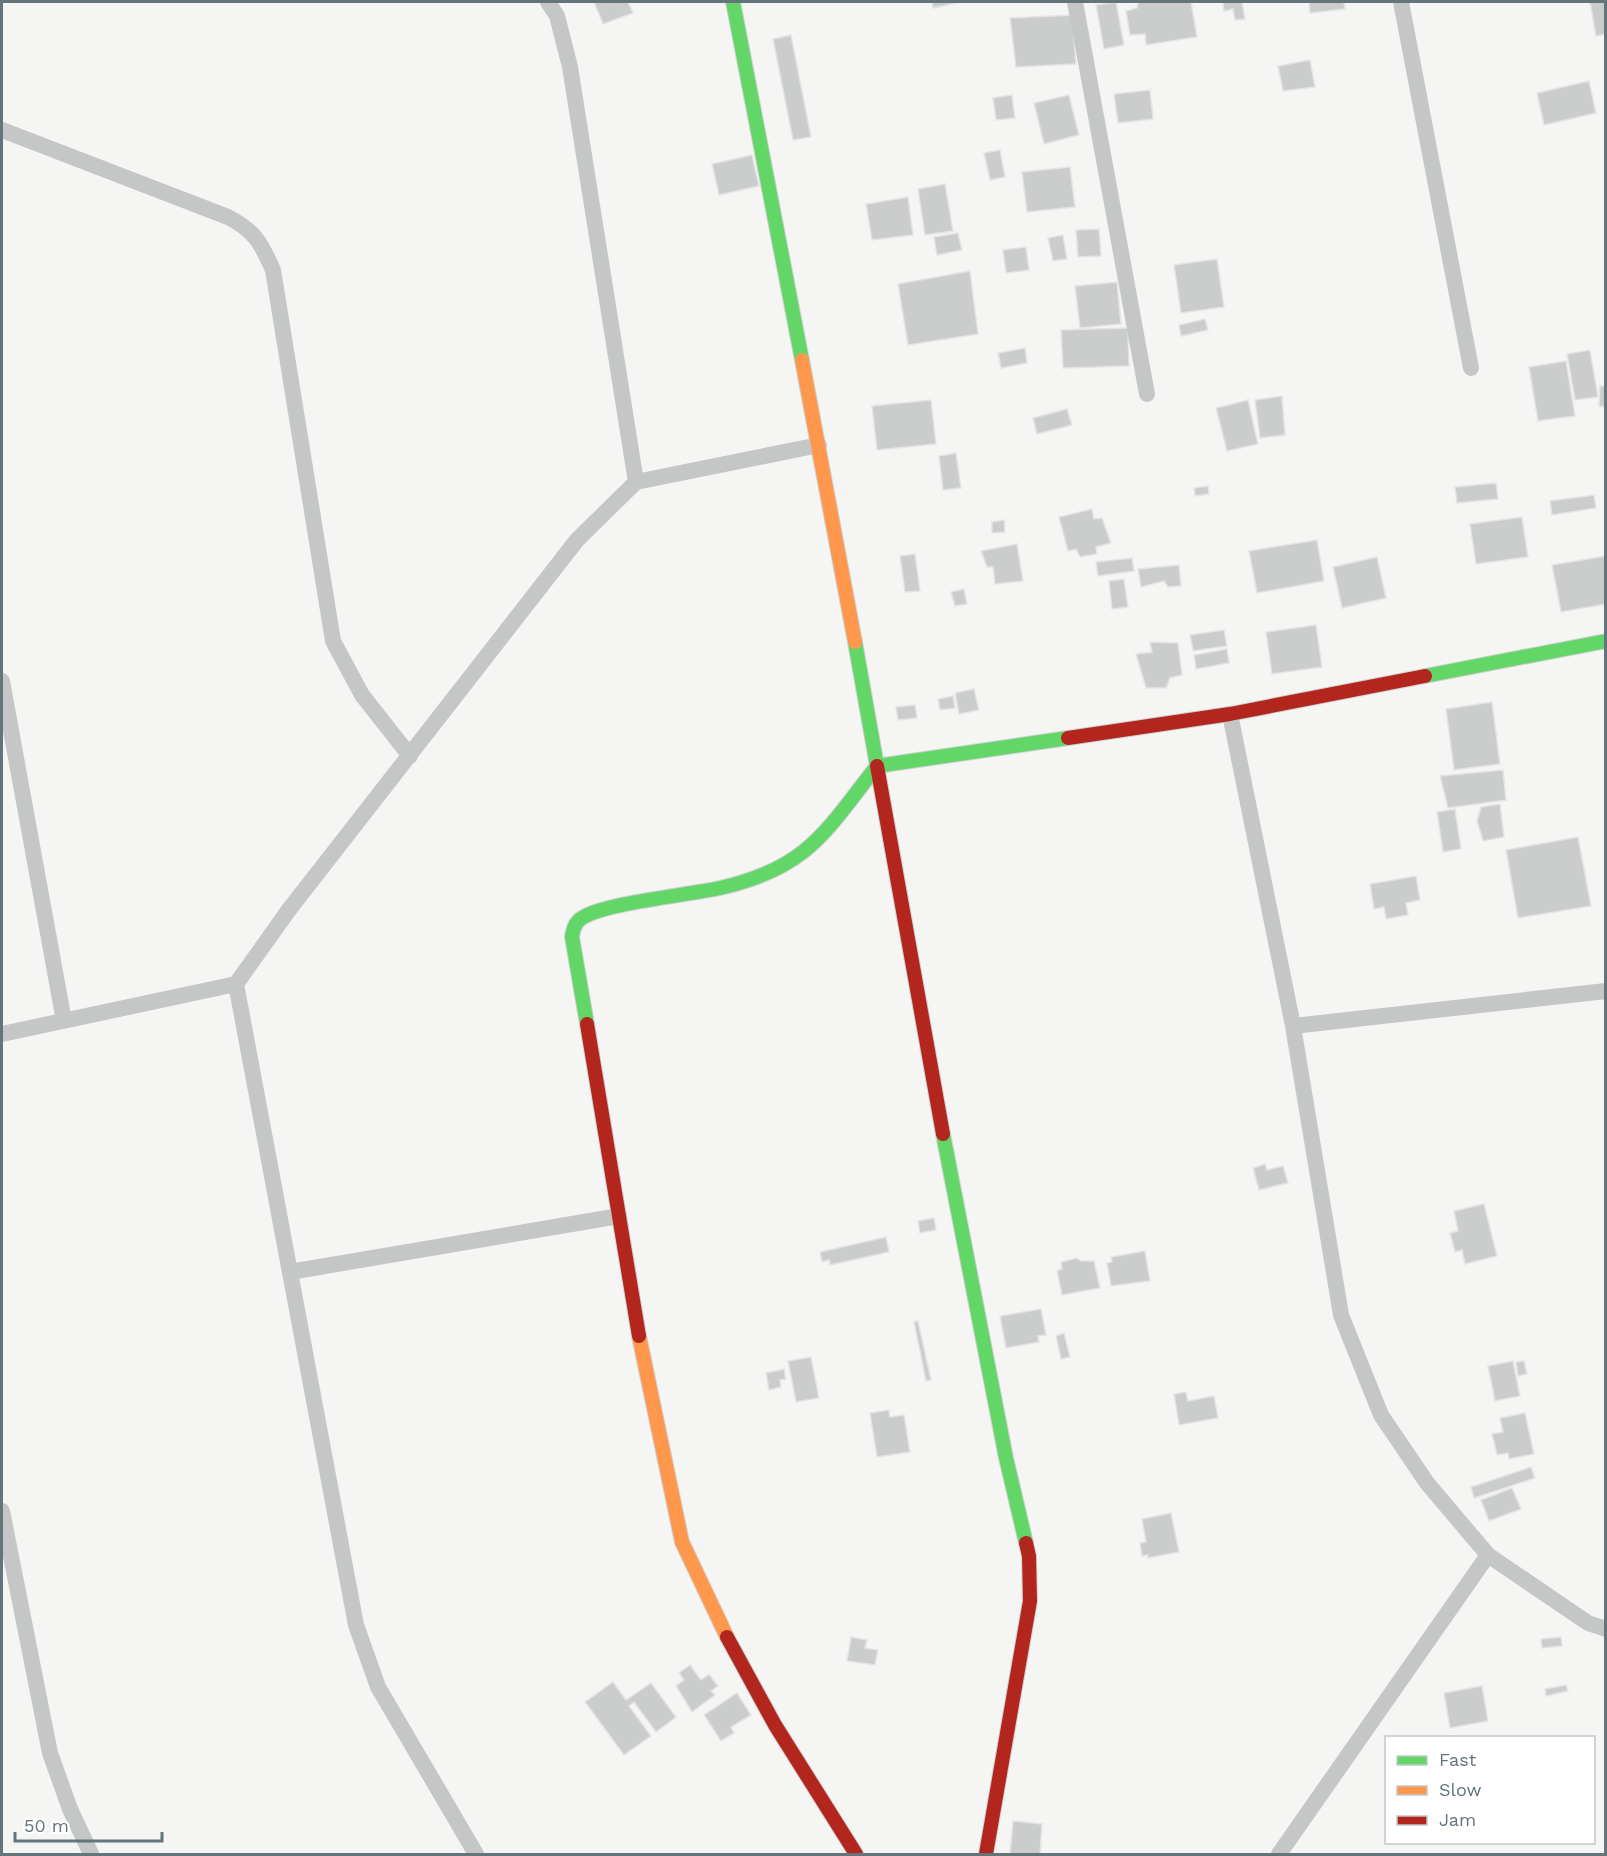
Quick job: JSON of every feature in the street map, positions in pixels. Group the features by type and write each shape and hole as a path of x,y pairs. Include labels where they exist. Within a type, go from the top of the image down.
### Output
{"street":[{"path":"548,2 557,16 570,67 636,482"},
{"path":"733,2 819,445 944,1135 1006,1458 1029,1556 1030,1601 986,1854"},
{"path":"1075,2 1147,394"},
{"path":"1401,2 1472,368"},
{"path":"2,130 228,217 247,227 261,244 273,270 333,641 362,695 410,756"},
{"path":"2,1034 236,984 288,911 577,540 636,482 819,445"},
{"path":"856,1854 775,1725 707,1599 682,1542 640,1340 572,937 573,926 579,918 591,913 740,883 787,865 813,844 877,766 1230,714 1605,641"},
{"path":"2,681 64,1021"},
{"path":"1230,714 1293,1026 1341,1315 1381,1415 1427,1483 1488,1555 1588,1623 1605,1629"},
{"path":"236,984 356,1625 378,1687 476,1854"},
{"path":"1293,1026 1605,991"},
{"path":"290,1272 619,1216"},
{"path":"2,1511 50,1753 70,1809 91,1854"},
{"path":"1279,1854 1488,1555"}],"building":[{"path":"594,2 628,2 633,13 603,24"},
{"path":"932,2 961,2 933,8"},
{"path":"1116,2 1124,45 1104,49 1096,5"},
{"path":"1138,2 1191,2 1197,37 1146,45 1145,34 1130,35 1126,11 1137,8"},
{"path":"1223,2 1242,2 1245,19 1235,20 1233,9 1224,11"},
{"path":"1309,2 1344,2 1345,9 1310,13"},
{"path":"1590,2 1606,2 1606,34 1596,36"},
{"path":"1072,15 1076,64 1016,67 1010,18"},
{"path":"791,35 811,137 793,140 773,39"},
{"path":"1310,60 1315,87 1283,91 1278,66"},
{"path":"1589,81 1596,113 1544,125 1537,93"},
{"path":"1150,90 1153,119 1118,123 1114,94"},
{"path":"1012,95 1015,118 996,120 993,98"},
{"path":"1069,95 1079,135 1044,144 1034,103"},
{"path":"1000,150 1005,177 990,180 984,153"},
{"path":"752,155 759,186 719,195 712,164"},
{"path":"1070,167 1075,207 1027,212 1022,172"},
{"path":"945,184 953,231 925,235 918,189"},
{"path":"908,197 913,235 872,240 866,204"},
{"path":"1099,229 1101,256 1078,257 1076,230"},
{"path":"958,233 962,250 937,255 934,237"},
{"path":"1063,235 1067,259 1053,261 1048,238"},
{"path":"1026,247 1029,270 1006,273 1003,250"},
{"path":"1217,259 1224,307 1181,313 1174,265"},
{"path":"970,271 978,334 908,345 898,284"},
{"path":"1117,282 1121,324 1080,328 1075,286"},
{"path":"1205,319 1208,330 1181,336 1179,325"},
{"path":"1128,328 1129,366 1063,368 1061,330"},
{"path":"1025,348 1027,363 1001,368 998,353"},
{"path":"1590,350 1598,397 1575,400 1567,354"},
{"path":"1566,361 1575,416 1538,421 1529,367"},
{"path":"1600,386 1606,386 1606,407 1599,406"},
{"path":"1282,396 1285,435 1260,438 1255,400"},
{"path":"931,400 936,444 877,450 872,406"},
{"path":"1248,400 1258,444 1227,451 1216,408"},
{"path":"1067,409 1072,425 1037,434 1033,418"},
{"path":"956,453 961,488 943,490 939,456"},
{"path":"1496,483 1498,499 1457,503 1455,487"},
{"path":"1208,486 1209,494 1195,496 1194,488"},
{"path":"1594,495 1596,508 1552,515 1550,501"},
{"path":"1092,509 1094,519 1102,518 1111,543 1096,547 1097,554 1080,557 1076,549 1068,551 1059,517"},
{"path":"1522,517 1528,557 1476,564 1470,524"},
{"path":"1004,520 1005,532 992,533 992,522"},
{"path":"1317,540 1324,581 1257,593 1249,551"},
{"path":"1017,544 1023,581 995,584 993,567 987,567 981,551"},
{"path":"915,554 920,591 905,592 900,556"},
{"path":"1606,556 1606,604 1561,612 1552,565"},
{"path":"1377,557 1386,598 1342,608 1333,567"},
{"path":"1132,558 1134,571 1098,576 1096,562"},
{"path":"1179,565 1181,586 1168,587 1164,581 1141,587 1138,569"},
{"path":"1124,579 1128,607 1112,609 1109,581"},
{"path":"964,589 967,604 955,606 951,592"},
{"path":"1316,625 1322,667 1272,674 1266,632"},
{"path":"1224,630 1227,646 1193,651 1190,635"},
{"path":"1150,642 1178,643 1182,675 1170,678 1166,688 1146,688 1136,654 1152,652"},
{"path":"1227,649 1229,663 1196,669 1194,655"},
{"path":"974,689 979,710 959,714 955,693"},
{"path":"953,696 955,708 940,710 938,699"},
{"path":"1492,702 1500,764 1454,770 1446,709"},
{"path":"915,705 917,718 898,720 896,707"},
{"path":"1503,770 1506,800 1448,808 1440,776"},
{"path":"1500,804 1504,837 1483,841 1477,821 1481,807"},
{"path":"1455,809 1461,849 1443,852 1437,812"},
{"path":"1578,837 1591,906 1518,918 1506,850"},
{"path":"1416,876 1420,900 1406,903 1408,915 1386,919 1384,907 1374,909 1370,884"},
{"path":"1265,1164 1267,1170 1283,1166 1288,1183 1259,1190 1253,1168"},
{"path":"1484,1204 1497,1256 1465,1264 1462,1250 1455,1252 1450,1233 1458,1231 1454,1211"},
{"path":"934,1218 936,1230 920,1233 918,1221"},
{"path":"886,1237 889,1252 830,1265 829,1260 822,1262 820,1252"},
{"path":"1145,1251 1150,1281 1111,1286 1107,1263 1112,1262 1111,1257"},
{"path":"1077,1258 1081,1261 1094,1261 1100,1288 1062,1295 1057,1271 1062,1269 1061,1262"},
{"path":"1041,1309 1046,1335 1038,1336 1039,1342 1006,1348 1000,1316"},
{"path":"918,1321 931,1380 926,1381 914,1322"},
{"path":"1064,1333 1070,1357 1061,1359 1056,1336"},
{"path":"811,1357 819,1398 796,1402 788,1361"},
{"path":"1513,1361 1520,1396 1495,1401 1488,1366"},
{"path":"1524,1361 1527,1374 1518,1376 1516,1362"},
{"path":"784,1369 786,1379 780,1380 781,1387 769,1390 766,1373"},
{"path":"1186,1392 1188,1401 1214,1396 1218,1418 1179,1425 1174,1394"},
{"path":"889,1410 890,1417 904,1415 910,1452 877,1457 870,1413"},
{"path":"1525,1413 1534,1454 1509,1459 1508,1453 1497,1455 1492,1434 1503,1432 1500,1418"},
{"path":"1531,1467 1535,1478 1474,1498 1471,1487"},
{"path":"1512,1488 1521,1509 1489,1521 1481,1500"},
{"path":"1171,1513 1179,1552 1148,1558 1148,1555 1142,1556 1140,1543 1146,1542 1142,1519"},
{"path":"851,1637 867,1640 865,1648 878,1650 875,1665 847,1661"},
{"path":"1561,1637 1562,1646 1542,1648 1541,1639"},
{"path":"690,1665 701,1680 709,1674 718,1686 711,1691 715,1695 692,1712 676,1686 684,1680 679,1673"},
{"path":"613,1682 626,1700 651,1683 676,1717 656,1732 634,1702 629,1706 651,1736 624,1755 585,1702"},
{"path":"1566,1685 1568,1691 1546,1696 1545,1689"},
{"path":"1482,1686 1488,1721 1450,1728 1444,1693"},
{"path":"737,1693 751,1715 731,1727 734,1733 721,1741 704,1715"},
{"path":"1013,1821 1042,1824 1040,1854 1010,1854"}],"traffic: fast":[{"path":"733,2 802,360"},
{"path":"1425,676 1606,641"},
{"path":"855,642 877,766 1068,738"},
{"path":"587,1024 572,937 575,926 580,920 608,908 720,888 750,880 774,870 795,858 828,828 877,766"},
{"path":"943,1134 1006,1458 1026,1543"}],"traffic: slow":[{"path":"802,360 855,642"},
{"path":"639,1336 682,1542 727,1637"}],"traffic: jam":[{"path":"1068,738 1230,714 1425,676"},
{"path":"877,766 943,1134"},
{"path":"587,1024 639,1336"},
{"path":"986,1854 1030,1601 1029,1556 1026,1543"},
{"path":"727,1637 775,1725 856,1854"}]}
